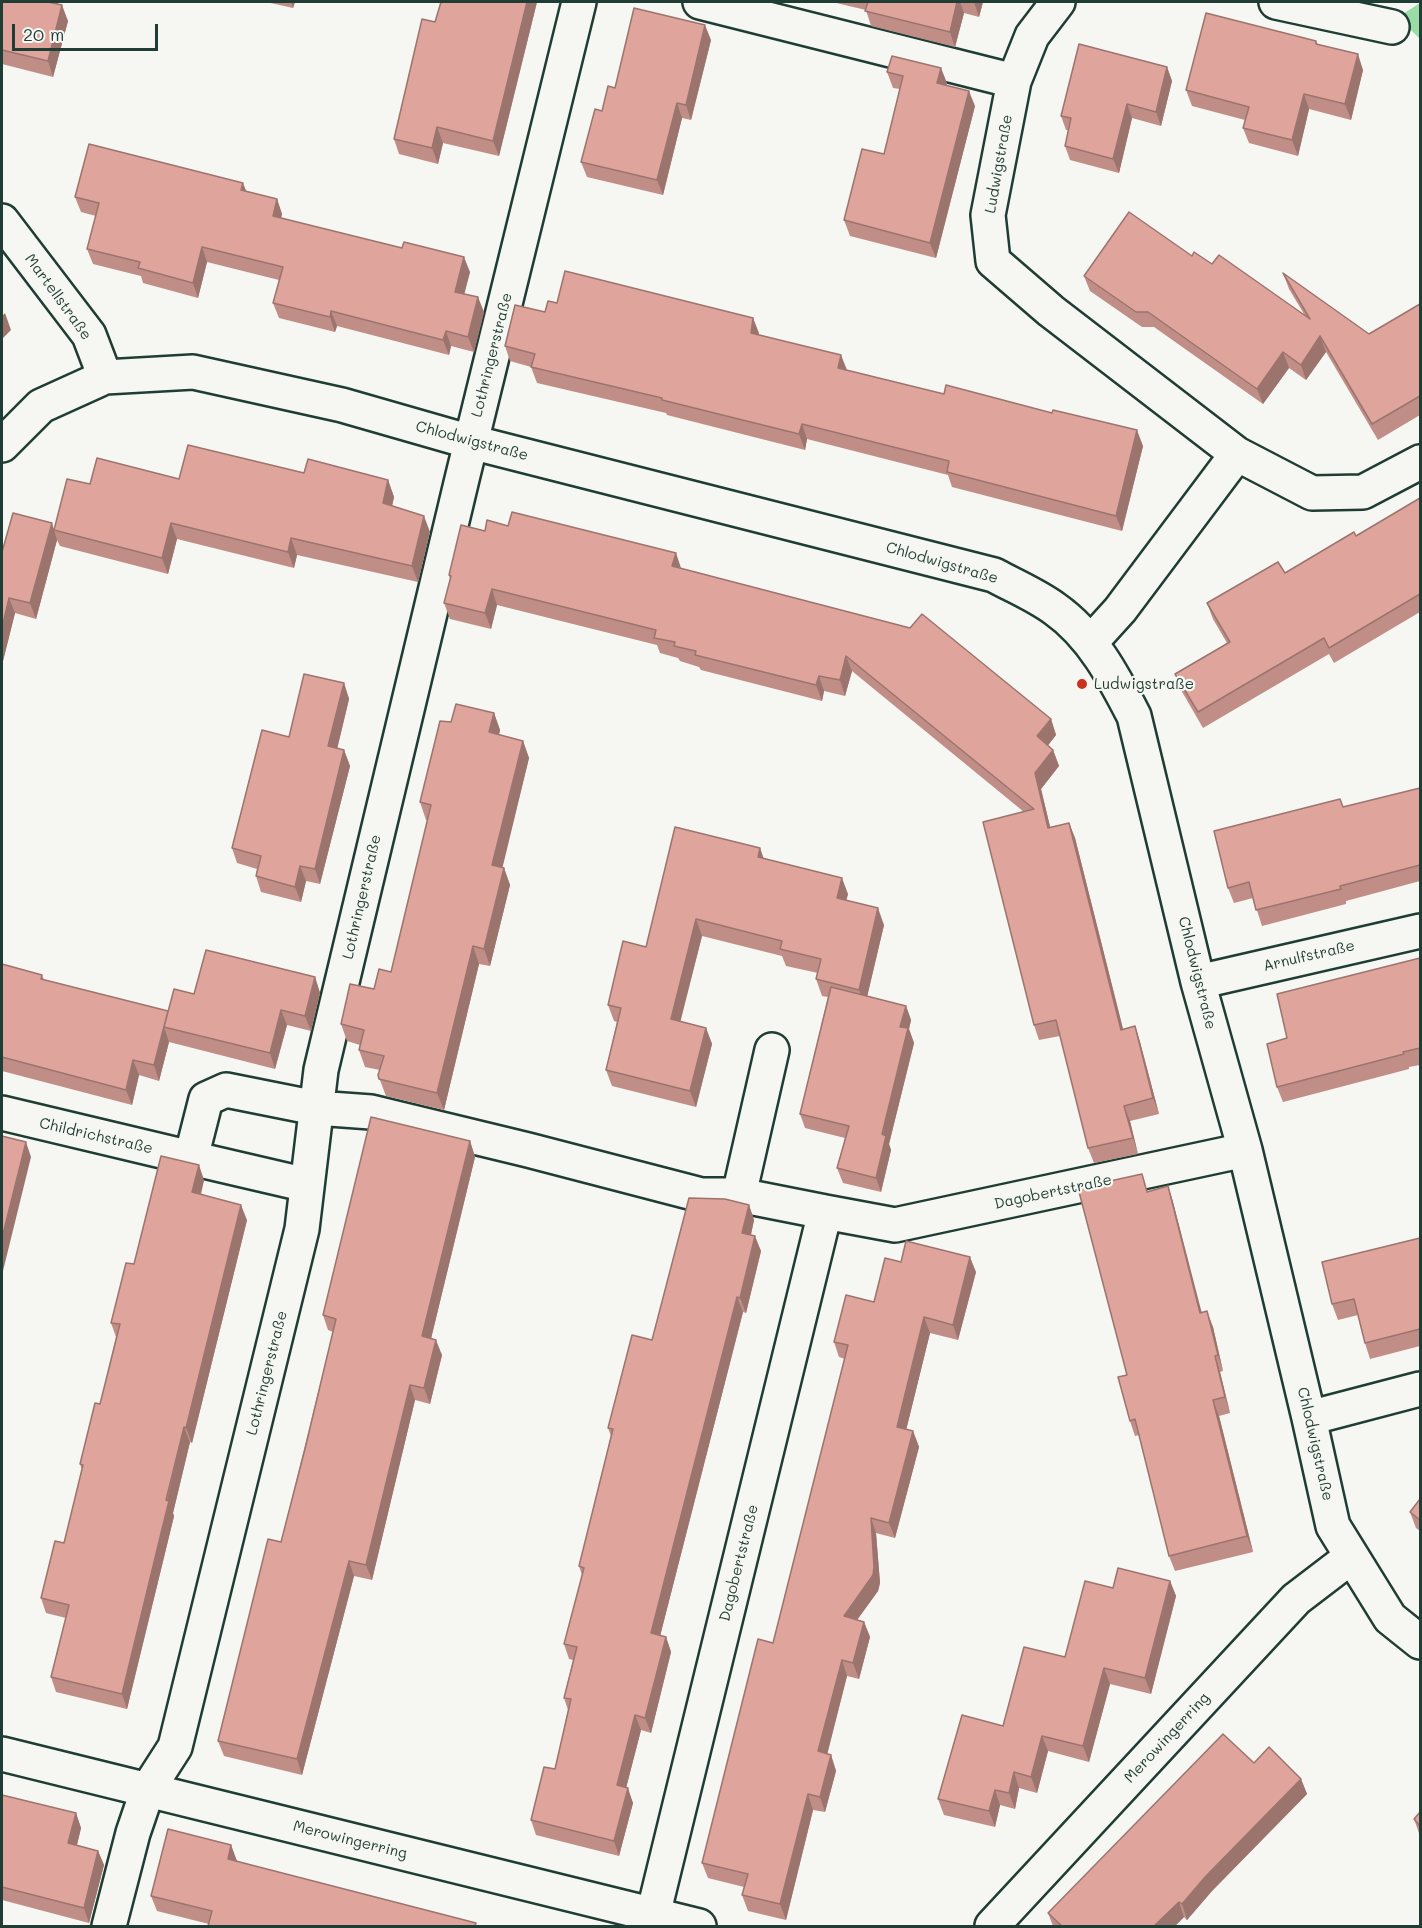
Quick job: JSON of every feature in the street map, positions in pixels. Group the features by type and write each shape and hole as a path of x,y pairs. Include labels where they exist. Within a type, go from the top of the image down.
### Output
{"street":[{"name":"Lothringerstraße","path":"109,1926 133,1833 148,1789 175,1747 302,1229 321,1070 579,2"},
{"path":"700,2 1014,81"},
{"name":"Ludwigstraße","path":"1058,2 1032,36 1014,81 988,214 993,261 1051,311 1237,454 1312,493 1363,492 1420,462"},
{"path":"1275,2 1392,27"},
{"name":"Martellstraße","path":"2,221 88,335 105,377"},
{"name":"Chlodwigstraße","path":"2,444 41,406 105,377 193,372 342,405 471,442 994,575 1055,609 1090,642 1114,678 1134,716 1198,982 1245,1150 1333,1526 1390,1618 1420,1642"},
{"path":"1090,642 1120,610 1237,454"},
{"name":"Arnulfstraße","path":"1198,982 1420,931"},
{"path":"739,1195 772,1050"},
{"path":"191,1158 206,1098 226,1090 316,1108"},
{"name":"Dagobertstraße","path":"316,1108 371,1112 528,1150 701,1196 739,1195 895,1225 1245,1150"},
{"name":"Childrichstraße","path":"2,1113 307,1185"},
{"name":"Dagobertstraße","path":"653,1915 825,1212"},
{"path":"1309,1418 1420,1389"},
{"name":"Merowingerring","path":"992,1926 1296,1599 1351,1557"},
{"name":"Merowingerring","path":"2,1754 699,1926"}],"green space":[{"path":"1420,3 1420,39 1398,17"}],"building":[{"path":"2,2 48,2 62,5 48,61 2,50"},
{"path":"441,2 527,2 493,141 437,127 432,148 394,139 422,19 435,22"},
{"path":"868,2 957,2 950,32 865,11"},
{"path":"634,8 705,25 686,105 677,103 657,180 581,162 595,109 602,111 608,86 615,88"},
{"path":"1206,13 1358,54 1345,104 1304,94 1292,140 1243,128 1249,107 1186,90"},
{"path":"1079,44 1167,67 1156,112 1127,104 1113,159 1065,146 1071,118 1061,116"},
{"path":"892,56 941,68 937,83 969,91 930,243 844,220 862,149 884,154 903,76 887,72"},
{"path":"89,144 243,183 241,190 277,199 273,216 402,248 404,242 464,257 455,292 478,297 468,337 446,331 443,340 331,311 330,317 273,303 283,267 202,247 193,283 138,268 140,262 87,249 99,203 75,197"},
{"path":"1129,212 1192,256 1194,252 1212,264 1219,255 1310,319 1283,273 1369,334 1420,304 1420,396 1372,424 1320,336 1301,365 1283,352 1257,389 1148,312 1136,312 1084,276"},
{"path":"565,271 753,318 751,333 841,355 838,368 944,394 946,385 1052,413 1053,410 1137,430 1116,516 947,472 949,461 802,424 799,434 531,367 535,354 505,346 515,305 545,312 548,301 557,303"},
{"path":"188,445 304,473 308,459 388,480 383,503 424,516 412,566 291,538 288,552 171,523 162,558 54,530 67,479 90,484 97,458 179,479"},
{"path":"1420,498 1420,594 1329,648 1324,638 1198,712 1175,674 1230,642 1207,603 1278,562 1285,573 1354,532 1356,536"},
{"path":"512,512 676,553 672,566 910,628 922,614 1051,719 1037,736 1053,750 1035,773 1048,828 1069,823 1121,1030 1135,1026 1153,1098 1124,1106 1133,1138 1088,1148 1056,1020 1034,1025 983,822 1034,809 846,656 840,680 819,676 816,685 695,655 696,651 674,646 675,642 654,638 656,630 492,589 485,613 444,603 461,525 485,531 487,520 508,526"},
{"path":"13,513 52,523 30,603 9,598 2,628 2,552"},
{"path":"304,674 344,683 328,746 344,750 315,869 300,866 295,887 256,876 261,856 232,848 262,730 289,737"},
{"path":"456,704 494,713 489,732 523,741 492,865 504,868 484,949 473,946 437,1093 379,1079 378,1075 384,1056 359,1050 364,1030 341,1024 350,984 374,989 379,969 391,972 431,805 420,802 440,721 451,722"},
{"path":"1420,788 1420,865 1340,886 1341,889 1256,910 1249,882 1228,888 1214,831 1340,799 1343,807"},
{"path":"675,827 760,848 758,857 842,878 837,898 878,908 859,990 816,979 821,959 780,949 782,941 696,919 671,1019 706,1028 690,1091 606,1070 621,1008 608,1005 623,941 646,947"},
{"path":"206,950 315,977 305,1016 281,1010 270,1053 164,1027 174,989 194,994"},
{"path":"1420,958 1420,1048 1277,1087 1267,1044 1287,1038 1277,994"},
{"path":"2,964 42,975 41,979 168,1011 154,1065 133,1060 126,1090 2,1057"},
{"path":"831,987 906,1006 900,1027 908,1028 882,1134 886,1136 876,1178 837,1168 849,1126 800,1114"},
{"path":"371,1117 470,1141 422,1336 436,1340 424,1388 410,1385 366,1565 349,1561 297,1759 218,1741 268,1539 281,1542 305,1449 336,1319 323,1315"},
{"path":"2,1136 26,1142 2,1238"},
{"path":"161,1156 199,1165 192,1192 241,1205 166,1500 169,1501 122,1694 51,1677 69,1605 41,1598 55,1541 64,1543 95,1403 100,1404 120,1324 111,1323 126,1263 134,1264"},
{"path":"1142,1174 1147,1192 1168,1186 1200,1313 1207,1311 1225,1397 1213,1400 1247,1536 1169,1556 1135,1419 1130,1421 1118,1377 1127,1375 1078,1188"},
{"path":"689,1198 725,1199 749,1205 742,1233 755,1236 740,1298 737,1297 651,1633 666,1637 645,1718 635,1715 617,1785 628,1788 614,1841 531,1820 544,1767 555,1769 571,1699 564,1698 577,1647 564,1644 584,1568 579,1566 613,1429 608,1428 632,1335 652,1340"},
{"path":"1420,1238 1420,1329 1365,1343 1354,1299 1332,1304 1322,1262"},
{"path":"906,1241 970,1257 953,1325 924,1317 897,1427 913,1431 889,1523 871,1518 873,1575 844,1616 864,1622 853,1663 842,1660 818,1751 831,1755 820,1797 808,1794 780,1904 742,1895 748,1874 702,1863 758,1639 773,1643 848,1345 834,1342 846,1295 874,1302 885,1258 901,1262"},
{"path":"1420,1499 1420,1520 1410,1512"},
{"path":"1118,1568 1170,1581 1145,1678 1104,1668 1083,1746 1042,1736 1031,1777 1014,1772 1009,1793 995,1790 989,1811 938,1799 962,1715 1003,1726 1024,1647 1065,1657 1085,1581 1113,1588"},
{"path":"1223,1734 1254,1763 1269,1747 1301,1779 1206,1876 1182,1904 1179,1902 1154,1926 1062,1926 1048,1913"},
{"path":"2,1795 76,1813 68,1843 98,1851 84,1908 2,1887"},
{"path":"1420,1812 1420,1826 1414,1819"},
{"path":"168,1829 231,1845 228,1859 476,1923 475,1926 208,1926 212,1911 151,1896"}],"place":[{"name":"Ludwigstraße","path":"1082,684"}]}
